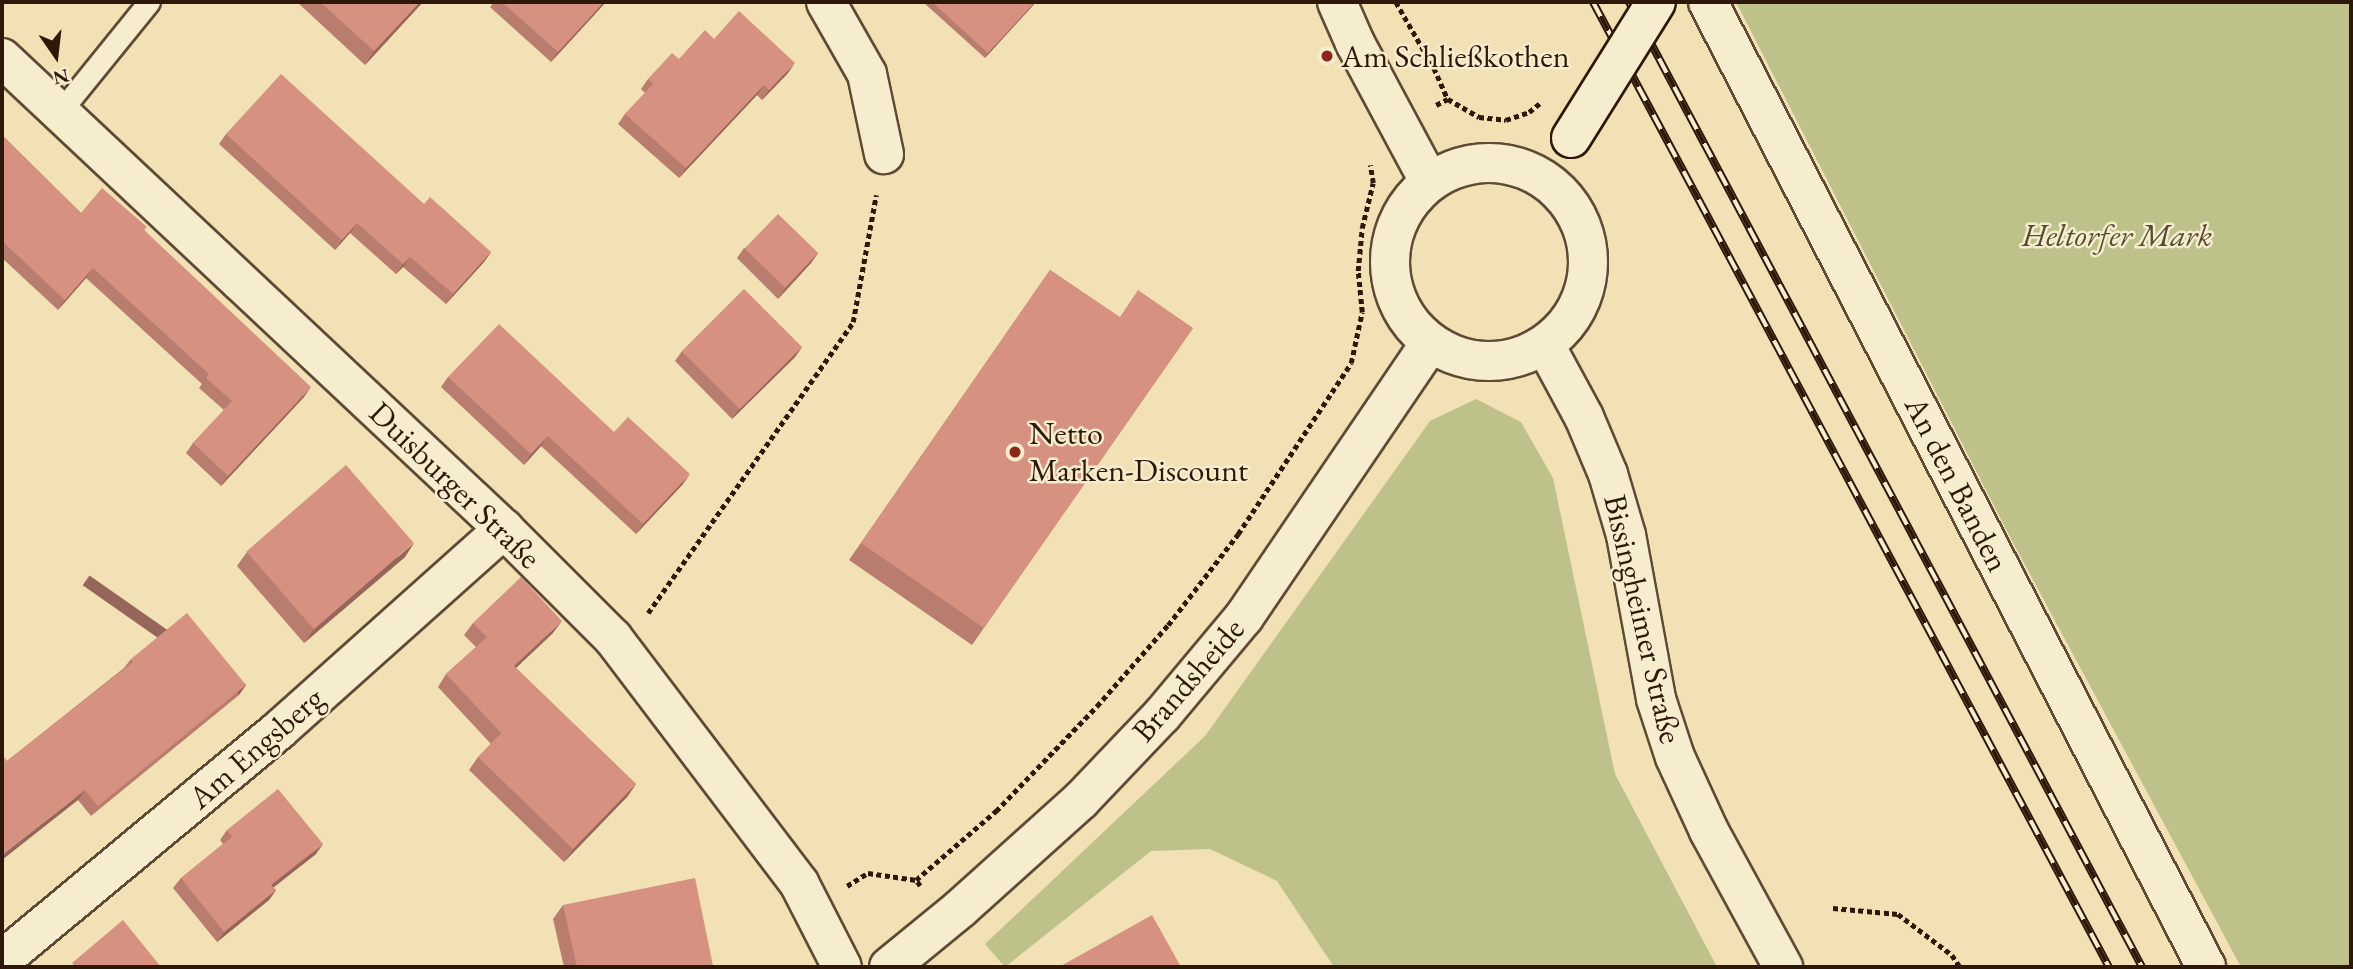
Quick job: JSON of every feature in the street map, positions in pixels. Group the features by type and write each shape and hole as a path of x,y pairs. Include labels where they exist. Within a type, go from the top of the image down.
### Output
{"street":[{"path":"826,2 867,74 884,154"},
{"path":"1337,2 1398,126 1429,181"},
{"path":"1547,178 1656,2"},
{"name":"An den Banden","path":"1708,2 2206,967"},
{"name":"Duisburger Straße","path":"2,58 504,529 613,638 813,906 842,967"},
{"path":"1486,163 1517,167 1547,178 1574,206 1588,243 1588,282 1573,317 1545,345 1517,358 1487,361 1458,357 1430,343 1403,313 1394,294 1388,264 1392,233 1405,205 1429,181 1454,169 1486,163"},
{"name":"Brandsheide","path":"889,967 944,922 1081,800 1195,676 1244,617 1430,343"},
{"name":"Bissingheimer Straße","path":"1545,345 1584,416 1608,474 1626,536 1656,699 1675,757 1709,831 1783,967"},
{"name":"Am Engsberg","path":"7,944 279,730 504,529"}],"lane":[{"path":"59,113 149,2"}],"path":[{"path":"1396,2 1434,68 1448,99 1479,117 1506,121 1529,112 1549,96"},
{"path":"916,880 996,811 1097,706 1168,625 1237,534 1351,363 1362,312 1358,271 1362,228 1373,183 1366,148 1398,126 1448,99"},
{"path":"613,638 650,611 853,322 884,154"},
{"path":"813,906 868,873 916,880 944,922"},
{"path":"1833,908 1898,914 1952,955 1960,967"}],"green space":[{"name":"Heltorfer Mark","path":"1736,2 2351,2 2351,967 2241,967 2010,537"},
{"path":"1476,399 1521,422 1553,478 1615,774 1717,967 1334,967 1277,881 1210,849 1151,851 1005,967 985,944 1205,736 1430,421"}],"building":[{"path":"320,2 420,2 374,51"},
{"path":"502,2 604,2 558,52"},
{"path":"932,2 1035,2 988,53"},
{"path":"739,11 795,63 769,90 764,85 686,168 625,114 653,84 648,79 672,53 679,59 705,30 714,39"},
{"path":"281,74 424,204 430,197 491,252 453,294 410,257 403,264 357,223 342,240 226,134"},
{"path":"2,135 81,213 102,188 147,227 144,230 311,387 228,476 193,443 232,401 206,378 209,374 93,268 65,300 2,241"},
{"path":"778,214 818,253 785,287 745,249"},
{"name":"Netto Marken-Discount","path":"1050,270 1120,317 1138,290 1193,328 984,628 861,543"},
{"path":"744,289 802,347 740,409 682,351"},
{"path":"499,324 614,432 628,417 690,474 643,524 548,436 531,454 448,377"},
{"path":"346,465 414,543 314,629 246,552"},
{"path":"521,577 562,621 514,666 636,784 573,849 478,757 501,733 446,674 487,637 473,623"},
{"path":"187,613 246,685 98,806 85,790 2,855 2,755 7,761 133,662 131,659"},
{"path":"278,789 323,844 271,885 276,890 224,932 181,878 232,837 227,830"},
{"path":"695,878 713,966 577,967 563,905"},
{"path":"1152,915 1181,967 1059,967"},
{"path":"123,920 161,967 74,967 72,963"}],"railway":[{"path":"1593,2 2109,967"},
{"path":"1629,2 2142,967"}],"place":[{"name":"Am Schließkothen","path":"1327,56"},
{"name":"Netto Marken-Discount","path":"1015,452"}]}
